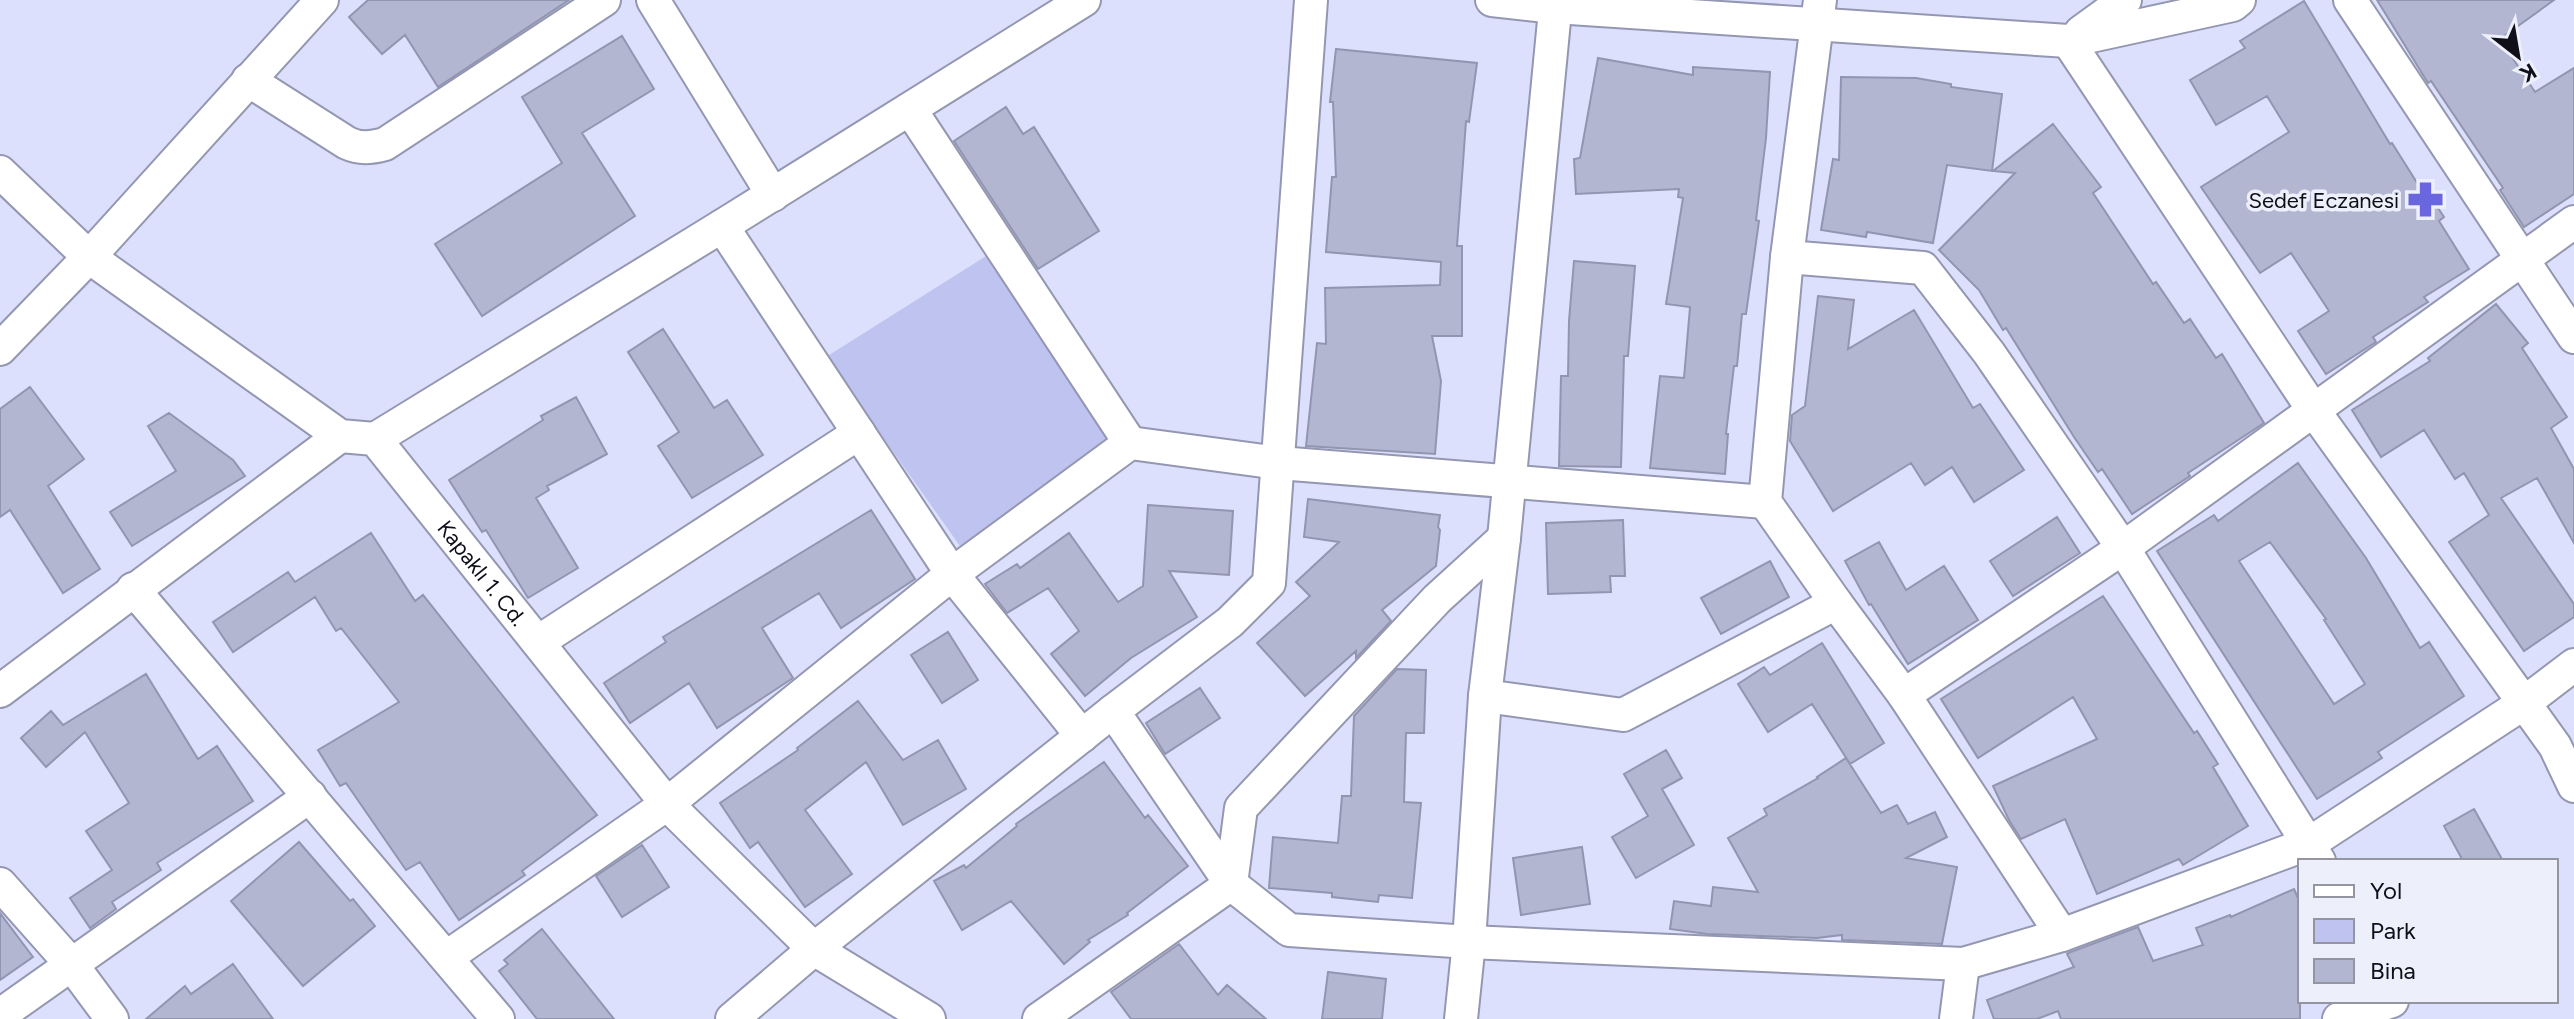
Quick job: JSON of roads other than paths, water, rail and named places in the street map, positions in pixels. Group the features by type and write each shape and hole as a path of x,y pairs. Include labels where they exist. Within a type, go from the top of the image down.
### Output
{"street":[{"path":"0,349 89,257 322,0"},
{"path":"248,80 356,148 371,148 385,144 604,0"},
{"path":"653,0 773,195"},
{"path":"0,172 89,257 340,436 375,439 1084,0"},
{"path":"732,1019 814,949 1230,622 1269,583 1311,0"},
{"path":"1492,0 1819,11 2068,41 2233,5 2239,0"},
{"path":"2068,41 2125,0"},
{"path":"2350,0 2574,337"},
{"path":"1461,1019 1485,696 1504,538 1556,3"},
{"path":"1819,11 1787,257 1765,502 1904,695 2062,935"},
{"path":"2068,41 2314,411 2555,746 2574,786"},
{"path":"910,109 1130,443"},
{"path":"1904,695 2123,548 2574,222"},
{"path":"722,226 952,574 1082,736"},
{"path":"1787,257 1923,268 1989,353 2123,548 2314,852"},
{"path":"538,642 859,433"},
{"path":"4,681 340,436"},
{"name":"Kapaklı 1. Cd.","path":"375,439 667,804 814,949 929,1019"},
{"path":"447,957 667,804 952,574 1130,443 1279,463 1765,502"},
{"path":"1039,1019 1231,884 1241,808 1437,599 1504,538"},
{"path":"133,589 498,1019"},
{"path":"1485,696 1623,715 1836,603"},
{"path":"1113,711 1231,884 1289,930 1469,942 1963,964 2062,935 2314,852 2574,665"},
{"path":"0,1015 310,796"},
{"path":"0,884 72,965 112,1019"},
{"path":"1956,1019 1963,964"},
{"path":"2339,1019 2387,1003"}],"place":[{"name":"Sedef Eczanesi","path":"2425,200"}]}
